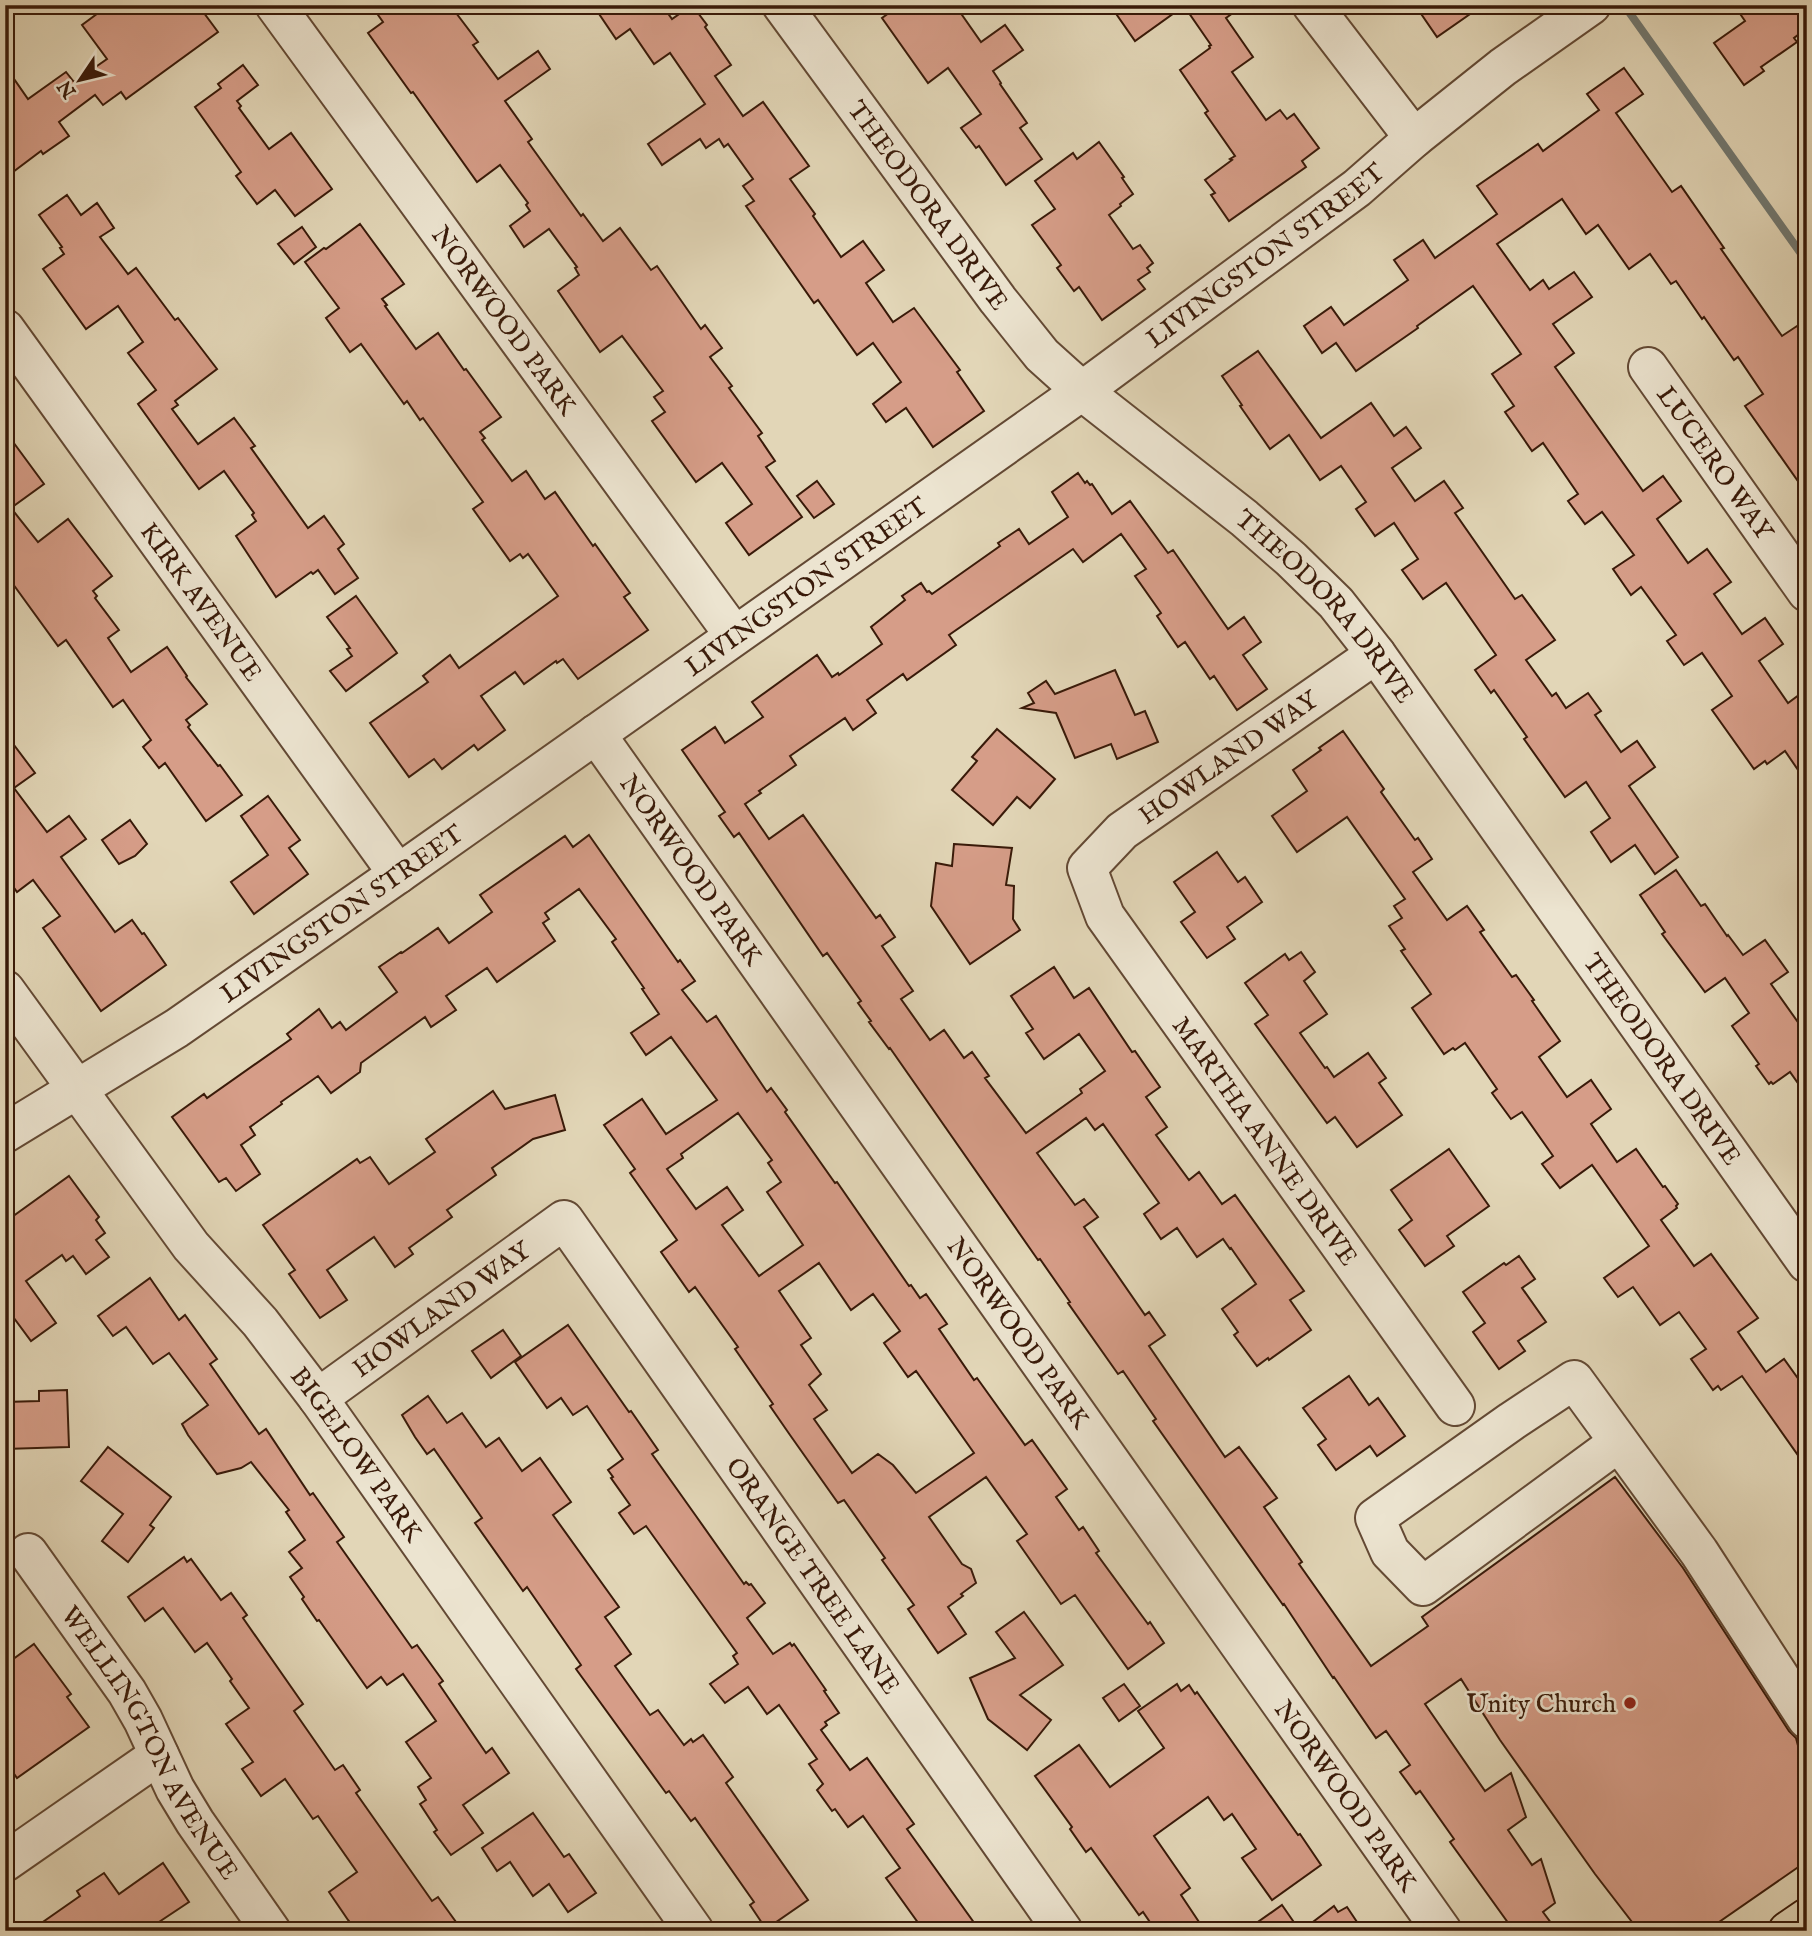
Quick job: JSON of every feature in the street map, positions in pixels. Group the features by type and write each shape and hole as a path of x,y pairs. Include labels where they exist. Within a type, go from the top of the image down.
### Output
{"main road":[{"path":"1788,1931 1807,1918"}],"street":[{"name":"NORWOOD PARK","path":"275,5 734,635"},
{"name":"THEODORA DRIVE","path":"782,5 998,300 1042,355 1082,391 1244,518 1336,603 1376,654 1807,1263"},
{"path":"1312,5 1414,138"},
{"name":"LIVINGSTON STREET","path":"5,1133 177,1028 1082,391 1357,188 1414,138 1503,67 1588,7"},
{"name":"KIRK AVENUE","path":"5,329 398,874"},
{"name":"LUCERO WAY","path":"1648,367 1807,592"},
{"name":"HOWLAND WAY","path":"1087,869 1122,831 1376,654"},
{"name":"NORWOOD PARK","path":"596,734 1442,1931"},
{"name":"MARTHA ANNE DRIVE","path":"1087,869 1105,916 1455,1406"},
{"name":"BIGELOW PARK","path":"5,990 191,1246 260,1322 318,1398 694,1931"},
{"name":"HOWLAND WAY","path":"318,1398 564,1220"},
{"name":"ORANGE TREE LANE","path":"564,1220 1063,1931"},
{"path":"1619,1442 1423,1586 1390,1552 1375,1518 1574,1380 1699,1552 1807,1719"},
{"name":"WELLINGTON AVENUE","path":"28,1553 127,1692 175,1789 271,1931"},
{"path":"5,1862 159,1755"}],"building":[{"path":"109,5 198,5 218,32 126,99 121,92 103,105 95,95 59,122 69,136 43,154 41,151 5,178 5,66 28,99 66,72 74,82 107,59 82,25"},
{"path":"371,5 450,5 478,42 473,45 498,79 538,51 550,69 505,101 532,139 528,142 581,216 583,214 603,241 620,228 651,270 657,266 701,329 705,325 722,348 710,357 762,433 758,436 775,461 766,467 802,517 749,555 726,523 752,504 722,463 696,482 652,421 665,412 654,397 663,391 622,336 600,352 558,291 579,275 575,268 577,267 549,229 524,247 510,226 530,211 526,205 528,203 500,165 477,182 368,33 383,22"},
{"path":"593,5 662,5 672,19 692,5 731,65 715,76 743,116 763,102 809,166 790,179 841,257 863,241 884,270 866,283 893,322 914,308 960,370 957,372 984,411 933,447 906,408 886,422 873,404 901,382 873,343 857,355 818,300 814,303 746,206 754,201 743,186 753,179 728,144 724,147 719,139 706,148 700,139 662,165 648,144 705,104 670,53 654,64 630,29 616,39"},
{"path":"900,5 955,5 981,42 1005,25 1023,50 993,71 1027,123 1020,128 1042,159 1006,185 979,146 976,148 961,128 981,114 948,68 928,83 882,18"},
{"path":"1110,5 1244,5 1226,18 1253,57 1232,72 1266,120 1280,110 1287,119 1294,114 1319,148 1302,161 1306,167 1229,221 1211,195 1215,193 1205,180 1235,156 1205,113 1208,111 1180,70 1211,45 1184,6 1135,41"},
{"path":"1415,5 1483,5 1437,37"},
{"path":"1734,5 1807,5 1807,28 1794,38 1797,42 1761,67 1764,71 1744,85 1714,43 1745,21"},
{"path":"243,65 258,85 237,101 241,106 239,108 269,149 291,133 332,189 295,216 275,190 257,204 236,176 241,172 195,107 221,88 218,84"},
{"path":"1624,68 1643,94 1616,113 1672,192 1681,186 1782,336 1797,326 1807,340 1807,494 1745,406 1763,394 1738,357 1734,360 1676,281 1671,284 1650,254 1629,269 1598,225 1586,234 1562,199 1497,244 1530,290 1543,280 1549,289 1574,272 1592,297 1553,324 1574,353 1555,367 1643,491 1663,476 1681,501 1657,519 1688,563 1707,549 1731,582 1714,594 1742,634 1765,618 1783,644 1759,661 1788,703 1807,689 1807,783 1785,751 1767,764 1765,761 1754,769 1712,710 1732,696 1702,653 1684,665 1667,641 1676,635 1641,587 1631,595 1613,569 1634,555 1602,512 1585,524 1568,501 1578,494 1543,443 1532,451 1505,412 1514,406 1492,374 1521,354 1473,286 1356,371 1336,343 1322,353 1304,326 1331,307 1344,325 1408,280 1394,260 1423,240 1435,258 1497,214 1477,186 1538,144 1543,151 1599,110 1587,94"},
{"path":"1099,142 1133,194 1109,215 1133,249 1140,245 1153,263 1147,268 1150,272 1138,280 1145,289 1102,320 1079,287 1074,291 1057,268 1061,265 1032,225 1055,209 1035,181 1073,153 1077,159"},
{"path":"67,195 81,215 97,203 114,228 100,237 128,274 136,268 175,320 178,318 217,369 175,401 178,405 172,409 198,444 234,418 255,446 251,448 308,528 324,516 344,544 338,549 358,578 335,594 318,570 313,574 311,572 276,597 236,536 256,521 252,515 254,513 224,471 199,489 138,404 156,390 128,353 143,342 118,306 86,329 43,269 64,254 39,215"},
{"path":"360,224 404,284 382,299 387,305 385,306 416,349 438,333 501,417 480,432 485,438 482,440 512,481 526,471 545,499 555,492 630,593 624,597 648,630 578,679 563,659 524,684 515,672 481,696 505,730 478,750 474,745 442,769 434,759 409,777 370,723 428,682 423,676 450,655 459,668 558,596 528,554 523,558 520,554 510,561 473,509 483,502 423,418 420,420 407,401 404,404 361,344 350,352 326,318 339,308 305,262"},
{"path":"302,227 316,247 294,264 278,244"},
{"path":"1258,351 1321,438 1371,403 1394,436 1406,427 1421,448 1392,468 1415,501 1444,481 1463,508 1455,513 1515,599 1522,595 1555,640 1526,660 1552,696 1556,693 1566,708 1588,693 1601,711 1595,715 1621,752 1637,741 1655,767 1629,786 1678,857 1655,874 1635,845 1611,862 1591,832 1610,818 1586,782 1565,797 1494,690 1491,693 1475,670 1496,655 1446,583 1423,599 1402,570 1418,559 1394,523 1375,536 1356,509 1366,502 1341,466 1320,480 1289,435 1270,449 1240,406 1242,405 1222,376"},
{"path":"5,431 44,484 11,508 38,542 68,519 112,576 93,591 97,596 95,598 119,630 108,638 131,672 167,647 207,704 186,720 190,725 188,727 242,795 206,821 165,763 159,768 143,747 151,740 123,700 113,707 66,640 58,646 5,573"},
{"path":"1078,473 1085,483 1087,481 1092,484 1112,514 1130,501 1168,553 1173,550 1228,629 1244,617 1261,642 1243,655 1267,689 1237,710 1214,676 1210,679 1185,642 1178,647 1157,616 1161,613 1135,576 1146,569 1121,534 1083,562 1073,549 949,635 956,645 907,680 903,674 867,700 876,713 853,730 845,718 790,756 796,765 745,804 769,839 803,815 876,918 880,915 895,937 882,946 913,991 901,999 930,1040 944,1030 964,1058 972,1052 989,1076 985,1078 1026,1133 1082,1093 1080,1089 1105,1071 1079,1034 1044,1059 1026,1033 1033,1029 1011,996 1054,967 1074,998 1089,988 1132,1052 1135,1051 1160,1087 1146,1097 1167,1127 1156,1135 1189,1180 1199,1172 1222,1204 1235,1195 1304,1291 1290,1300 1311,1330 1257,1366 1234,1335 1238,1332 1222,1309 1256,1284 1223,1239 1197,1257 1177,1228 1161,1239 1144,1214 1159,1203 1103,1124 1095,1130 1086,1118 1037,1153 1075,1205 1084,1199 1098,1217 1084,1227 1145,1315 1149,1312 1165,1335 1149,1346 1225,1457 1239,1447 1277,1498 1264,1507 1302,1562 1299,1564 1371,1666 1428,1626 1422,1617 1615,1477 1683,1568 1796,1738 1807,1780 1807,1861 1706,1931 1639,1931 1500,1740 1461,1679 1425,1704 1485,1791 1511,1773 1526,1817 1508,1830 1532,1865 1541,1859 1555,1903 1543,1912 1557,1931 1514,1931 1450,1842 1454,1839 1420,1791 1416,1794 1400,1772 1410,1765 1386,1731 1376,1738 1153,1421 1156,1419 1123,1371 1118,1374 1040,1259 1038,1260 869,1022 871,1021 858,1003 861,1001 827,953 823,956 739,833 734,837 719,816 725,812 682,750 715,727 725,743 763,717 752,702 817,655 832,677 838,673 839,675 882,644 871,627 905,600 902,596 921,583 927,592 932,594 1000,546 998,543 1019,529 1029,544 1068,517 1052,492"},
{"path":"817,481 834,504 814,518 797,496"},
{"path":"356,596 397,653 346,691 330,671 352,656 347,649 350,648 327,617"},
{"path":"1115,670 1135,715 1145,711 1158,742 1117,759 1111,744 1075,758 1056,713 1022,708 1034,703 1028,693 1046,681 1055,694"},
{"path":"997,729 1055,779 1030,808 1017,797 993,825 952,790 977,761 972,757"},
{"path":"1343,731 1384,789 1381,792 1432,859 1413,872 1447,920 1467,906 1484,930 1480,932 1512,977 1516,975 1560,1041 1539,1057 1567,1097 1591,1080 1611,1109 1591,1124 1617,1162 1636,1149 1678,1204 1677,1208 1661,1220 1694,1266 1711,1254 1758,1318 1738,1332 1766,1372 1784,1359 1807,1391 1807,1468 1742,1376 1721,1390 1718,1386 1713,1390 1691,1359 1706,1349 1679,1312 1660,1325 1633,1287 1618,1297 1604,1278 1649,1246 1592,1165 1560,1188 1542,1164 1553,1156 1522,1112 1511,1119 1492,1093 1497,1089 1465,1043 1444,1054 1412,1008 1431,994 1401,951 1405,949 1389,926 1402,918 1394,906 1405,899 1347,817 1297,852 1272,816 1307,791 1293,770"},
{"path":"5,733 35,773 14,788 47,832 69,816 86,839 61,857 115,932 132,920 166,965 101,1011 43,928 60,916 33,880 17,892 5,875"},
{"path":"268,796 300,840 289,848 308,874 254,914 231,882 268,855 241,816"},
{"path":"130,820 147,844 135,856 119,864 102,840"},
{"path":"589,835 678,962 680,960 695,981 682,990 707,1022 716,1016 767,1092 771,1088 787,1110 785,1112 909,1286 911,1285 920,1298 926,1294 947,1324 939,1329 974,1380 977,1378 1025,1445 1032,1440 1067,1489 1056,1497 1079,1530 1083,1527 1099,1551 1096,1553 1164,1643 1128,1669 1075,1595 1061,1604 1017,1541 1027,1534 986,1477 929,1517 962,1564 971,1569 976,1583 948,1607 966,1634 938,1653 908,1609 914,1605 882,1560 885,1558 844,1500 838,1503 790,1435 770,1406 773,1404 735,1349 738,1347 695,1287 689,1292 661,1252 677,1240 630,1173 635,1169 604,1125 642,1099 666,1134 717,1100 671,1037 646,1055 631,1033 659,1014 612,942 616,939 579,889 545,913 549,919 543,923 555,941 497,982 487,968 446,996 456,1010 431,1027 425,1017 361,1063 360,1072 331,1093 318,1076 250,1127 255,1135 241,1145 260,1174 236,1191 226,1178 219,1182 172,1117 204,1094 207,1098 291,1039 287,1034 319,1009 332,1028 340,1022 346,1030 397,992 379,967 438,928 449,943 492,912 480,895 565,836 573,847","holes":["738,1113 772,1160 768,1163 781,1182 767,1192 803,1245 759,1276 722,1225 743,1210 727,1187 696,1209 667,1169 683,1158 681,1154","819,1263 851,1310 873,1294 900,1331 884,1343 908,1377 916,1371 974,1453 916,1493 893,1465 878,1454 852,1473 814,1419 827,1410 809,1385 821,1374 801,1345 811,1338 779,1291"]},
{"path":"954,844 1012,848 1006,885 1014,886 1013,919 1020,930 970,964 931,906 936,863 952,866"},
{"path":"1217,852 1238,882 1245,877 1262,902 1227,927 1235,939 1207,958 1181,922 1195,912 1174,882"},
{"path":"1676,870 1701,906 1705,904 1743,955 1765,940 1788,972 1771,984 1807,1035 1807,1096 1790,1072 1769,1084 1756,1066 1759,1064 1732,1026 1749,1013 1725,978 1705,992 1662,934 1665,932 1640,895"},
{"path":"1301,952 1315,972 1304,981 1327,1014 1300,1033 1334,1077 1368,1053 1386,1078 1379,1083 1402,1115 1357,1147 1335,1117 1327,1123 1255,1024 1268,1015 1245,983 1285,954 1289,960"},
{"path":"493,1091 505,1109 555,1095 565,1130 533,1139 492,1168 496,1175 447,1210 452,1217 409,1248 413,1254 395,1267 374,1237 327,1270 347,1300 320,1318 289,1274 295,1270 263,1225 357,1159 360,1163 370,1157 389,1184 435,1152 426,1139"},
{"path":"1449,1149 1489,1206 1447,1236 1454,1246 1425,1266 1399,1230 1412,1220 1391,1190"},
{"path":"69,1176 99,1217 96,1220 105,1233 96,1240 109,1257 86,1274 73,1256 66,1261 62,1255 26,1281 56,1323 31,1341 5,1306 5,1222"},
{"path":"1519,1256 1535,1279 1522,1288 1546,1322 1518,1341 1525,1351 1499,1369 1473,1332 1485,1323 1463,1292 1504,1263 1506,1265"},
{"path":"150,1278 179,1320 185,1315 217,1359 210,1364 259,1434 266,1429 310,1495 313,1493 344,1537 337,1542 412,1648 417,1645 443,1681 439,1684 486,1753 492,1748 509,1773 463,1805 483,1833 451,1855 434,1832 437,1830 420,1804 426,1800 418,1787 431,1778 406,1742 436,1721 403,1674 387,1685 381,1677 367,1688 319,1620 317,1621 290,1577 302,1568 289,1552 305,1540 286,1512 289,1510 251,1462 241,1468 217,1474 182,1424 208,1405 169,1353 153,1364 126,1327 113,1336 98,1316"},
{"path":"568,1325 658,1450 652,1454 744,1584 751,1584 765,1603 747,1618 773,1654 790,1643 792,1646 794,1644 826,1690 824,1691 839,1713 825,1722 827,1725 821,1730 850,1770 867,1758 914,1824 907,1829 980,1931 924,1931 886,1878 900,1868 863,1816 848,1827 817,1790 823,1784 809,1764 817,1759 779,1705 767,1714 748,1687 725,1703 710,1684 738,1664 733,1656 737,1653 646,1526 634,1534 619,1513 630,1505 608,1470 623,1459 587,1406 573,1415 561,1398 547,1408 515,1362"},
{"path":"503,1330 521,1356 491,1378 472,1351"},
{"path":"1349,1376 1369,1405 1378,1398 1405,1436 1377,1456 1370,1446 1336,1470 1318,1445 1326,1439 1303,1408"},
{"path":"67,1390 69,1447 5,1449 5,1402 39,1401 39,1391"},
{"path":"428,1396 447,1423 462,1413 486,1447 499,1438 522,1471 540,1458 571,1502 553,1515 619,1607 605,1617 631,1654 615,1666 650,1715 658,1710 684,1745 703,1735 733,1777 726,1783 808,1900 766,1929 750,1905 754,1902 695,1818 691,1821 669,1791 666,1793 576,1669 581,1665 527,1587 523,1591 475,1523 482,1518 434,1449 427,1454 415,1437 402,1415"},
{"path":"108,1447 171,1497 150,1525 154,1528 128,1562 102,1541 123,1514 81,1481"},
{"path":"184,1557 187,1562 191,1559 221,1600 231,1593 247,1615 243,1618 303,1704 294,1711 335,1770 343,1765 360,1790 356,1793 432,1901 438,1897 456,1922 443,1931 357,1931 348,1920 329,1892 357,1872 318,1816 313,1819 285,1779 261,1796 242,1769 253,1762 226,1724 249,1708 230,1681 232,1679 207,1643 195,1652 163,1608 145,1621 128,1597"},
{"path":"1024,1612 1063,1665 1020,1695 1051,1720 1027,1750 988,1719 970,1678 1015,1658 996,1632"},
{"path":"34,1644 71,1694 67,1697 89,1727 17,1778 5,1761 5,1665"},
{"path":"1124,1684 1140,1706 1119,1721 1103,1698"},
{"path":"1177,1684 1181,1691 1189,1685 1195,1694 1197,1692 1321,1865 1272,1900 1242,1858 1256,1849 1232,1814 1224,1820 1208,1797 1154,1836 1190,1888 1181,1895 1205,1931 1156,1931 1143,1912 1139,1915 1091,1848 1086,1852 1070,1829 1072,1827 1035,1776 1079,1745 1110,1787 1164,1748 1138,1711"},
{"path":"533,1813 564,1857 569,1854 596,1893 568,1912 549,1884 533,1896 510,1862 497,1871 482,1848"},
{"path":"163,1863 189,1902 159,1922 165,1931 30,1931 80,1896 77,1891 104,1873 119,1894"},
{"path":"1282,1905 1300,1931 1245,1931"},
{"path":"1334,1906 1338,1912 1347,1907 1363,1931 1301,1931"}],"waterway":[{"path":"1624,5 1807,262"}],"place":[{"name":"Unity Church","path":"1630,1703"}]}
